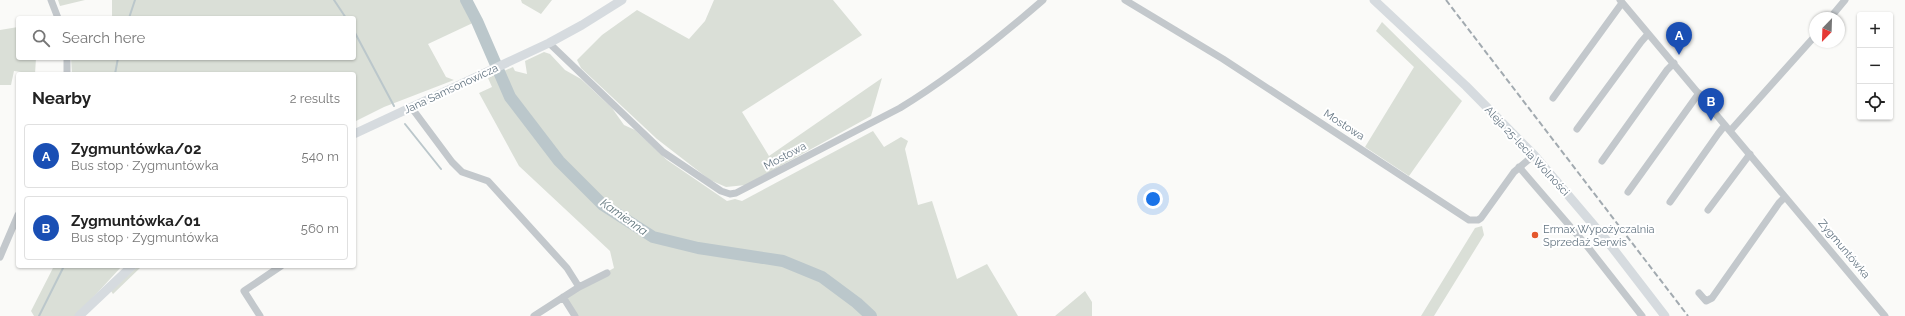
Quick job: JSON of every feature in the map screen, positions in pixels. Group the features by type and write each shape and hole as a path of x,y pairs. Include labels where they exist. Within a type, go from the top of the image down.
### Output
{"main road":[{"name":"Jana Samsonowicza","path":"356,133 549,43 622,0"},
{"name":"Aleja 25-lecia Wolności","path":"1374,0 1466,86 1534,155 1608,242 1665,316"},
{"path":"79,316 130,268"}],"street":[{"path":"51,0 57,16"},
{"name":"Mostowa","path":"549,43 663,152 721,191 730,194 736,193 900,108 918,97 974,56 1043,0"},
{"name":"Mostowa","path":"1125,0 1223,59 1469,220 1478,220 1481,218 1519,168 1534,155"},
{"path":"1835,12 1845,0"},
{"path":"1553,98 1621,1"},
{"name":"Zygmuntówka","path":"1621,1 1885,316"},
{"path":"1577,129 1648,34"},
{"path":"1670,202 1718,134 1728,128 1809,42"},
{"path":"67,60 67,72"},
{"path":"1602,161 1667,70 1674,63"},
{"path":"1628,192 1699,93"},
{"path":"411,107 452,162 462,172 488,181 567,268 579,287"},
{"path":"1708,210 1750,154"},
{"path":"1519,168 1587,246 1642,316"},
{"path":"1699,293 1706,301 1712,298 1779,203 1785,197"},
{"path":"0,257 16,220"},
{"path":"260,316 244,291 278,268"},
{"path":"534,316 562,297 607,272"},
{"path":"562,297 575,316"}],"shaded area":[{"path":"58,0 85,0 60,6"},
{"path":"112,0 466,0 477,21 428,44 446,77 454,80 384,107 356,121 356,72 72,72 71,60 356,60 356,16 112,16"},
{"path":"521,0 552,0 541,14 522,3"},
{"path":"714,0 833,0 862,35 742,112 769,156 882,78 871,116 746,185 726,187 710,180 657,139 581,68 577,60 602,35 637,10 689,39 705,21"},
{"path":"1382,22 1462,101 1409,176 1365,147 1414,67 1376,31"},
{"path":"16,27 16,60 36,60 35,72 14,71 11,85 0,85 0,30"},
{"path":"544,52 550,54 565,70 581,79 612,108 624,125 635,130 667,160 727,201 735,199 742,201 873,131 884,147 901,137 908,141 905,149 918,205 932,201 957,279 987,264 1018,316 575,316 563,297 614,268 610,251 519,166 479,93 492,87 488,78 513,67 515,71 527,74 525,61"},
{"path":"1482,226 1484,235 1434,316 1421,316 1475,228"},
{"path":"53,268 120,268 76,316 34,316 31,311"},
{"path":"136,268 140,268 113,294 111,291"},
{"path":"1085,291 1092,302 1092,316 1055,316"}],"waterway":[{"path":"130,16 135,0"},
{"path":"334,0 345,16"},
{"name":"Kamienna","path":"466,0 477,21 510,97 559,161 603,205 653,237 698,248 783,261 822,277 857,303 871,316"},
{"path":"356,35 394,106"},
{"path":"115,72 118,60"},
{"path":"405,124 441,169"},
{"path":"39,316 63,268"}],"railway":[{"path":"1446,0 1688,316"}],"place":[{"name":"Zygmuntówka/02","path":"1679,55"},
{"name":"Zygmuntówka/01","path":"1711,121"},
{"name":"Ermax Wypożyczalnia Sprzedaż Serwis","path":"1535,235"}]}
